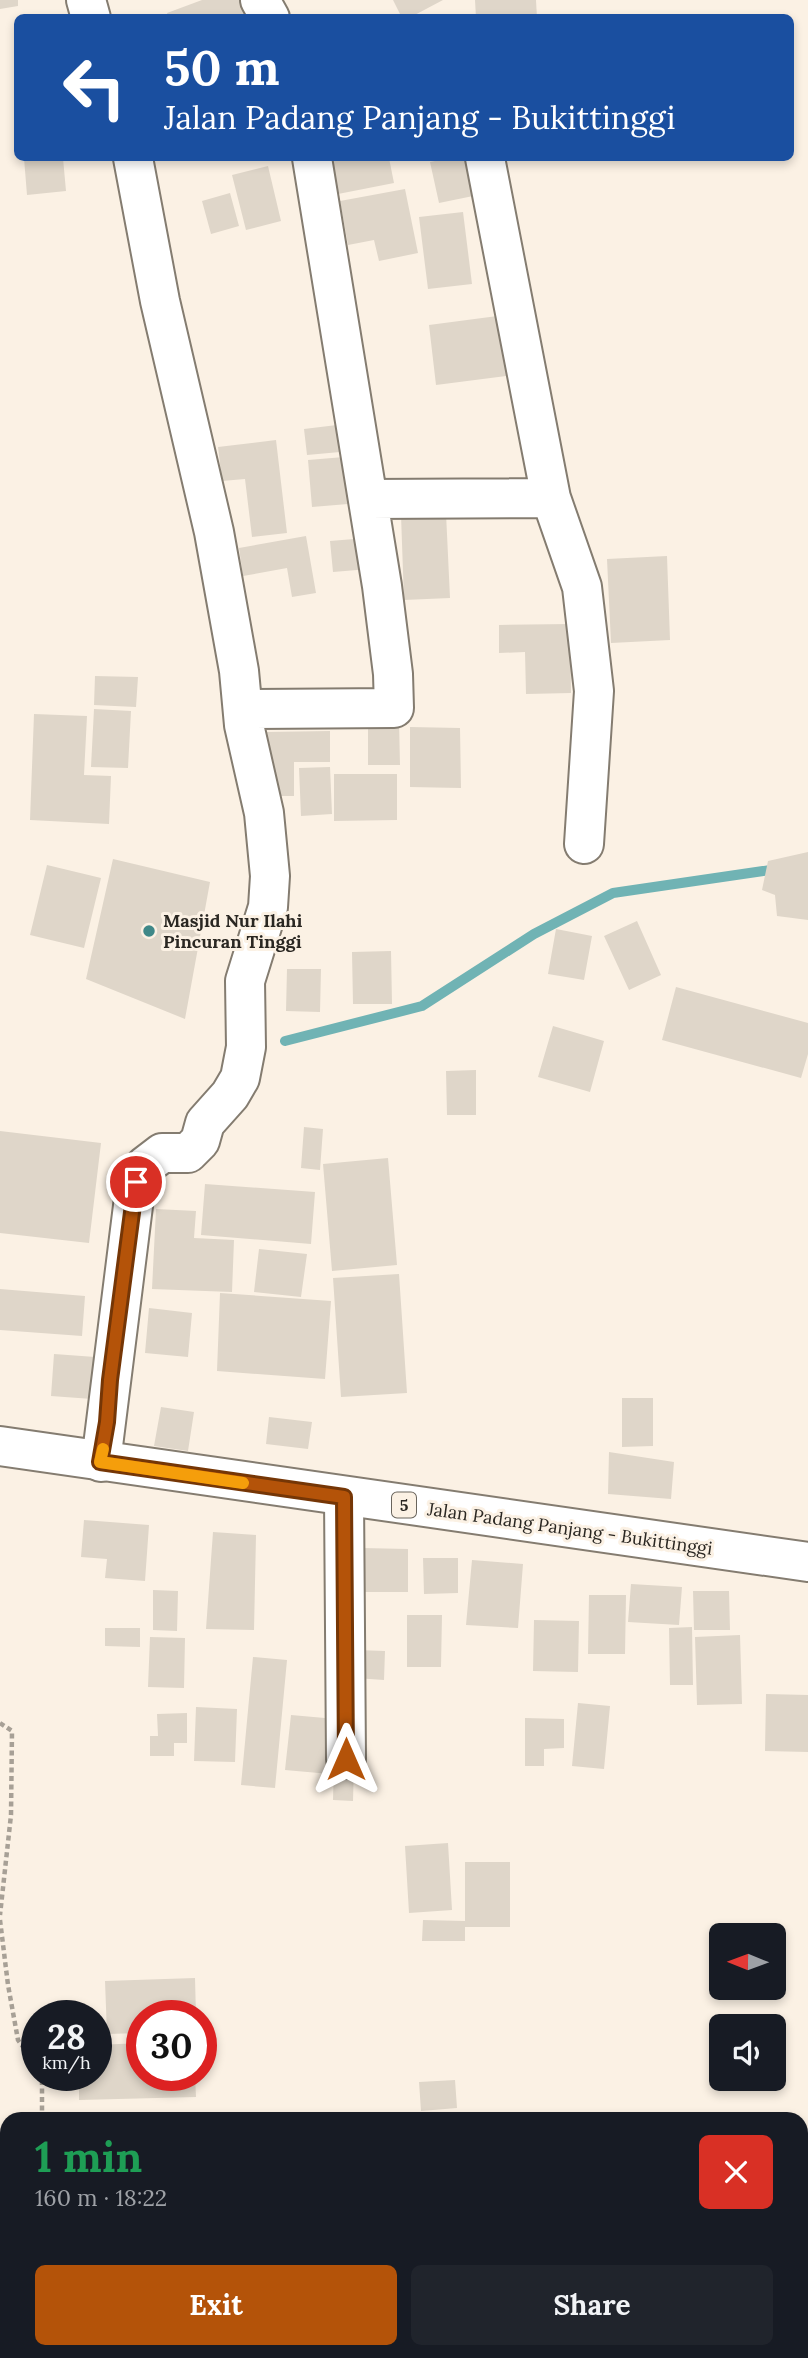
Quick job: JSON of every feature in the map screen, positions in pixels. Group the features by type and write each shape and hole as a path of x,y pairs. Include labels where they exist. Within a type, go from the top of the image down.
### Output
{"main road":[{"path":"100,1462 136,1182 145,1166 162,1153 188,1153 200,1140 205,1122 230,1095 240,1078 246,1047 245,981 268,907 270,876 264,813 244,725 239,671 214,532 160,301 134,161"},
{"path":"243,709 394,708 393,674 369,499 313,161"},
{"path":"486,161 551,498 582,587 594,691 584,844"},
{"path":"369,499 551,498"},
{"name":"Jalan Padang Panjang - Bukittinggi","path":"0,1446 808,1562"},
{"path":"344,1497 346,1759"}],"path":[{"path":"0,1723 12,1731 10,1815 0,1918 8,1985 21,2044"},
{"path":"42,2091 42,2112"}],"building":[{"path":"0,0 18,0 18,6 0,9"},
{"path":"202,0 241,0 246,14 167,14"},
{"path":"393,0 443,0 417,14 400,14"},
{"path":"475,0 536,0 537,14 476,14"},
{"path":"24,161 63,161 66,191 27,195"},
{"path":"331,161 390,161 394,183 338,194"},
{"path":"471,161 478,195 439,203 430,162"},
{"path":"268,166 281,221 246,230 232,175"},
{"path":"405,189 418,253 379,261 374,240 348,245 340,201"},
{"path":"230,193 239,226 211,234 202,201"},
{"path":"463,212 472,284 428,289 419,217"},
{"path":"505,315 513,375 436,385 429,325"},
{"path":"337,425 340,452 307,455 304,429"},
{"path":"276,440 287,533 252,537 245,479 222,481 218,447"},
{"path":"344,457 348,504 312,507 308,460"},
{"path":"446,513 450,598 404,600 401,515"},
{"path":"306,536 316,593 292,597 287,568 243,576 239,548"},
{"path":"366,538 369,569 333,572 330,541"},
{"path":"667,556 670,640 611,643 607,559"},
{"path":"570,624 571,693 526,694 525,652 499,653 499,625"},
{"path":"95,676 138,677 136,707 94,705"},
{"path":"94,709 131,711 128,768 91,767"},
{"path":"34,714 87,716 84,775 111,776 109,824 30,820"},
{"path":"399,720 400,765 368,765 368,721"},
{"path":"410,727 460,728 461,788 410,787"},
{"path":"330,731 330,762 294,762 294,796 267,796 266,732"},
{"path":"330,767 332,814 301,816 299,768"},
{"path":"334,774 397,774 397,820 334,821"},
{"path":"808,852 808,920 777,916 775,895 762,890 768,861"},
{"name":"Masjid Nur Ilahi Pincuran Tinggi","path":"113,859 210,882 185,1019 86,979"},
{"path":"47,865 101,878 84,948 30,935"},
{"path":"637,921 661,975 629,990 604,936"},
{"path":"556,929 592,936 584,980 548,974"},
{"path":"391,951 392,1004 353,1004 352,952"},
{"path":"287,969 321,969 320,1012 286,1011"},
{"path":"676,987 808,1023 808,1054 801,1078 662,1040"},
{"path":"553,1026 604,1041 590,1092 538,1077"},
{"path":"476,1070 476,1115 447,1115 446,1071"},
{"path":"304,1127 323,1129 320,1170 301,1168"},
{"path":"0,1131 101,1143 89,1243 0,1233"},
{"path":"388,1158 397,1265 332,1271 323,1164"},
{"path":"205,1184 315,1192 311,1244 201,1235"},
{"path":"156,1209 196,1211 194,1238 234,1240 232,1292 152,1289"},
{"path":"259,1249 307,1254 301,1297 254,1292"},
{"path":"399,1274 407,1393 341,1397 333,1278"},
{"path":"0,1289 85,1296 82,1336 0,1330"},
{"path":"220,1293 331,1301 325,1379 217,1371"},
{"path":"149,1308 192,1313 188,1357 145,1353"},
{"path":"54,1354 109,1358 106,1400 51,1396"},
{"path":"622,1398 653,1398 653,1446 622,1447"},
{"path":"161,1407 194,1412 188,1451 154,1446"},
{"path":"269,1417 312,1422 308,1449 266,1444"},
{"path":"609,1452 674,1462 671,1499 608,1494"},
{"path":"84,1520 149,1525 145,1581 105,1578 107,1559 81,1557"},
{"path":"213,1532 256,1535 254,1630 206,1629"},
{"path":"362,1548 408,1549 408,1592 362,1592"},
{"path":"423,1558 458,1558 458,1593 424,1594"},
{"path":"472,1560 523,1564 518,1628 466,1625"},
{"path":"631,1584 682,1587 679,1625 628,1622"},
{"path":"153,1590 178,1591 177,1631 153,1630"},
{"path":"693,1591 729,1591 730,1630 694,1630"},
{"path":"589,1595 626,1595 625,1654 588,1654"},
{"path":"407,1615 442,1615 441,1667 407,1667"},
{"path":"534,1620 579,1621 578,1672 533,1671"},
{"path":"692,1627 693,1685 670,1685 669,1628"},
{"path":"105,1628 140,1628 140,1647 105,1646"},
{"path":"740,1635 742,1704 697,1705 695,1637"},
{"path":"150,1637 185,1638 184,1688 148,1687"},
{"path":"357,1650 385,1651 384,1680 355,1678"},
{"path":"253,1657 287,1660 275,1788 241,1785"},
{"path":"766,1694 808,1695 808,1752 765,1751"},
{"path":"578,1703 610,1706 604,1769 572,1766"},
{"path":"196,1707 237,1709 235,1762 194,1761"},
{"path":"187,1713 187,1743 174,1743 174,1756 150,1756 150,1736 158,1736 157,1714"},
{"path":"291,1715 336,1719 330,1774 285,1770"},
{"path":"525,1718 564,1719 564,1748 544,1749 544,1766 525,1766"},
{"path":"334,1764 354,1764 353,1801 333,1800"},
{"path":"448,1843 452,1910 409,1913 405,1846"},
{"path":"465,1862 510,1862 510,1927 465,1927 465,1941 422,1941 423,1920 465,1921"},
{"path":"195,1978 196,2000 126,2000 126,2033 112,2034 112,2000 106,2000 105,1981"},
{"path":"112,2044 126,2044 126,2091 196,2091 196,2097 79,2100 79,2091 112,2091"},
{"path":"455,2080 457,2108 421,2111 419,2082"}],"waterway":[{"path":"285,1041 422,1006 534,934 613,893 777,869"}],"slow traffic":[{"path":"103,1449 100,1462 243,1483"}],"place":[{"name":"Masjid Nur Ilahi Pincuran Tinggi","path":"149,931"}],"route":[{"path":"136,1182 100,1462 344,1497 346,1759"}]}
